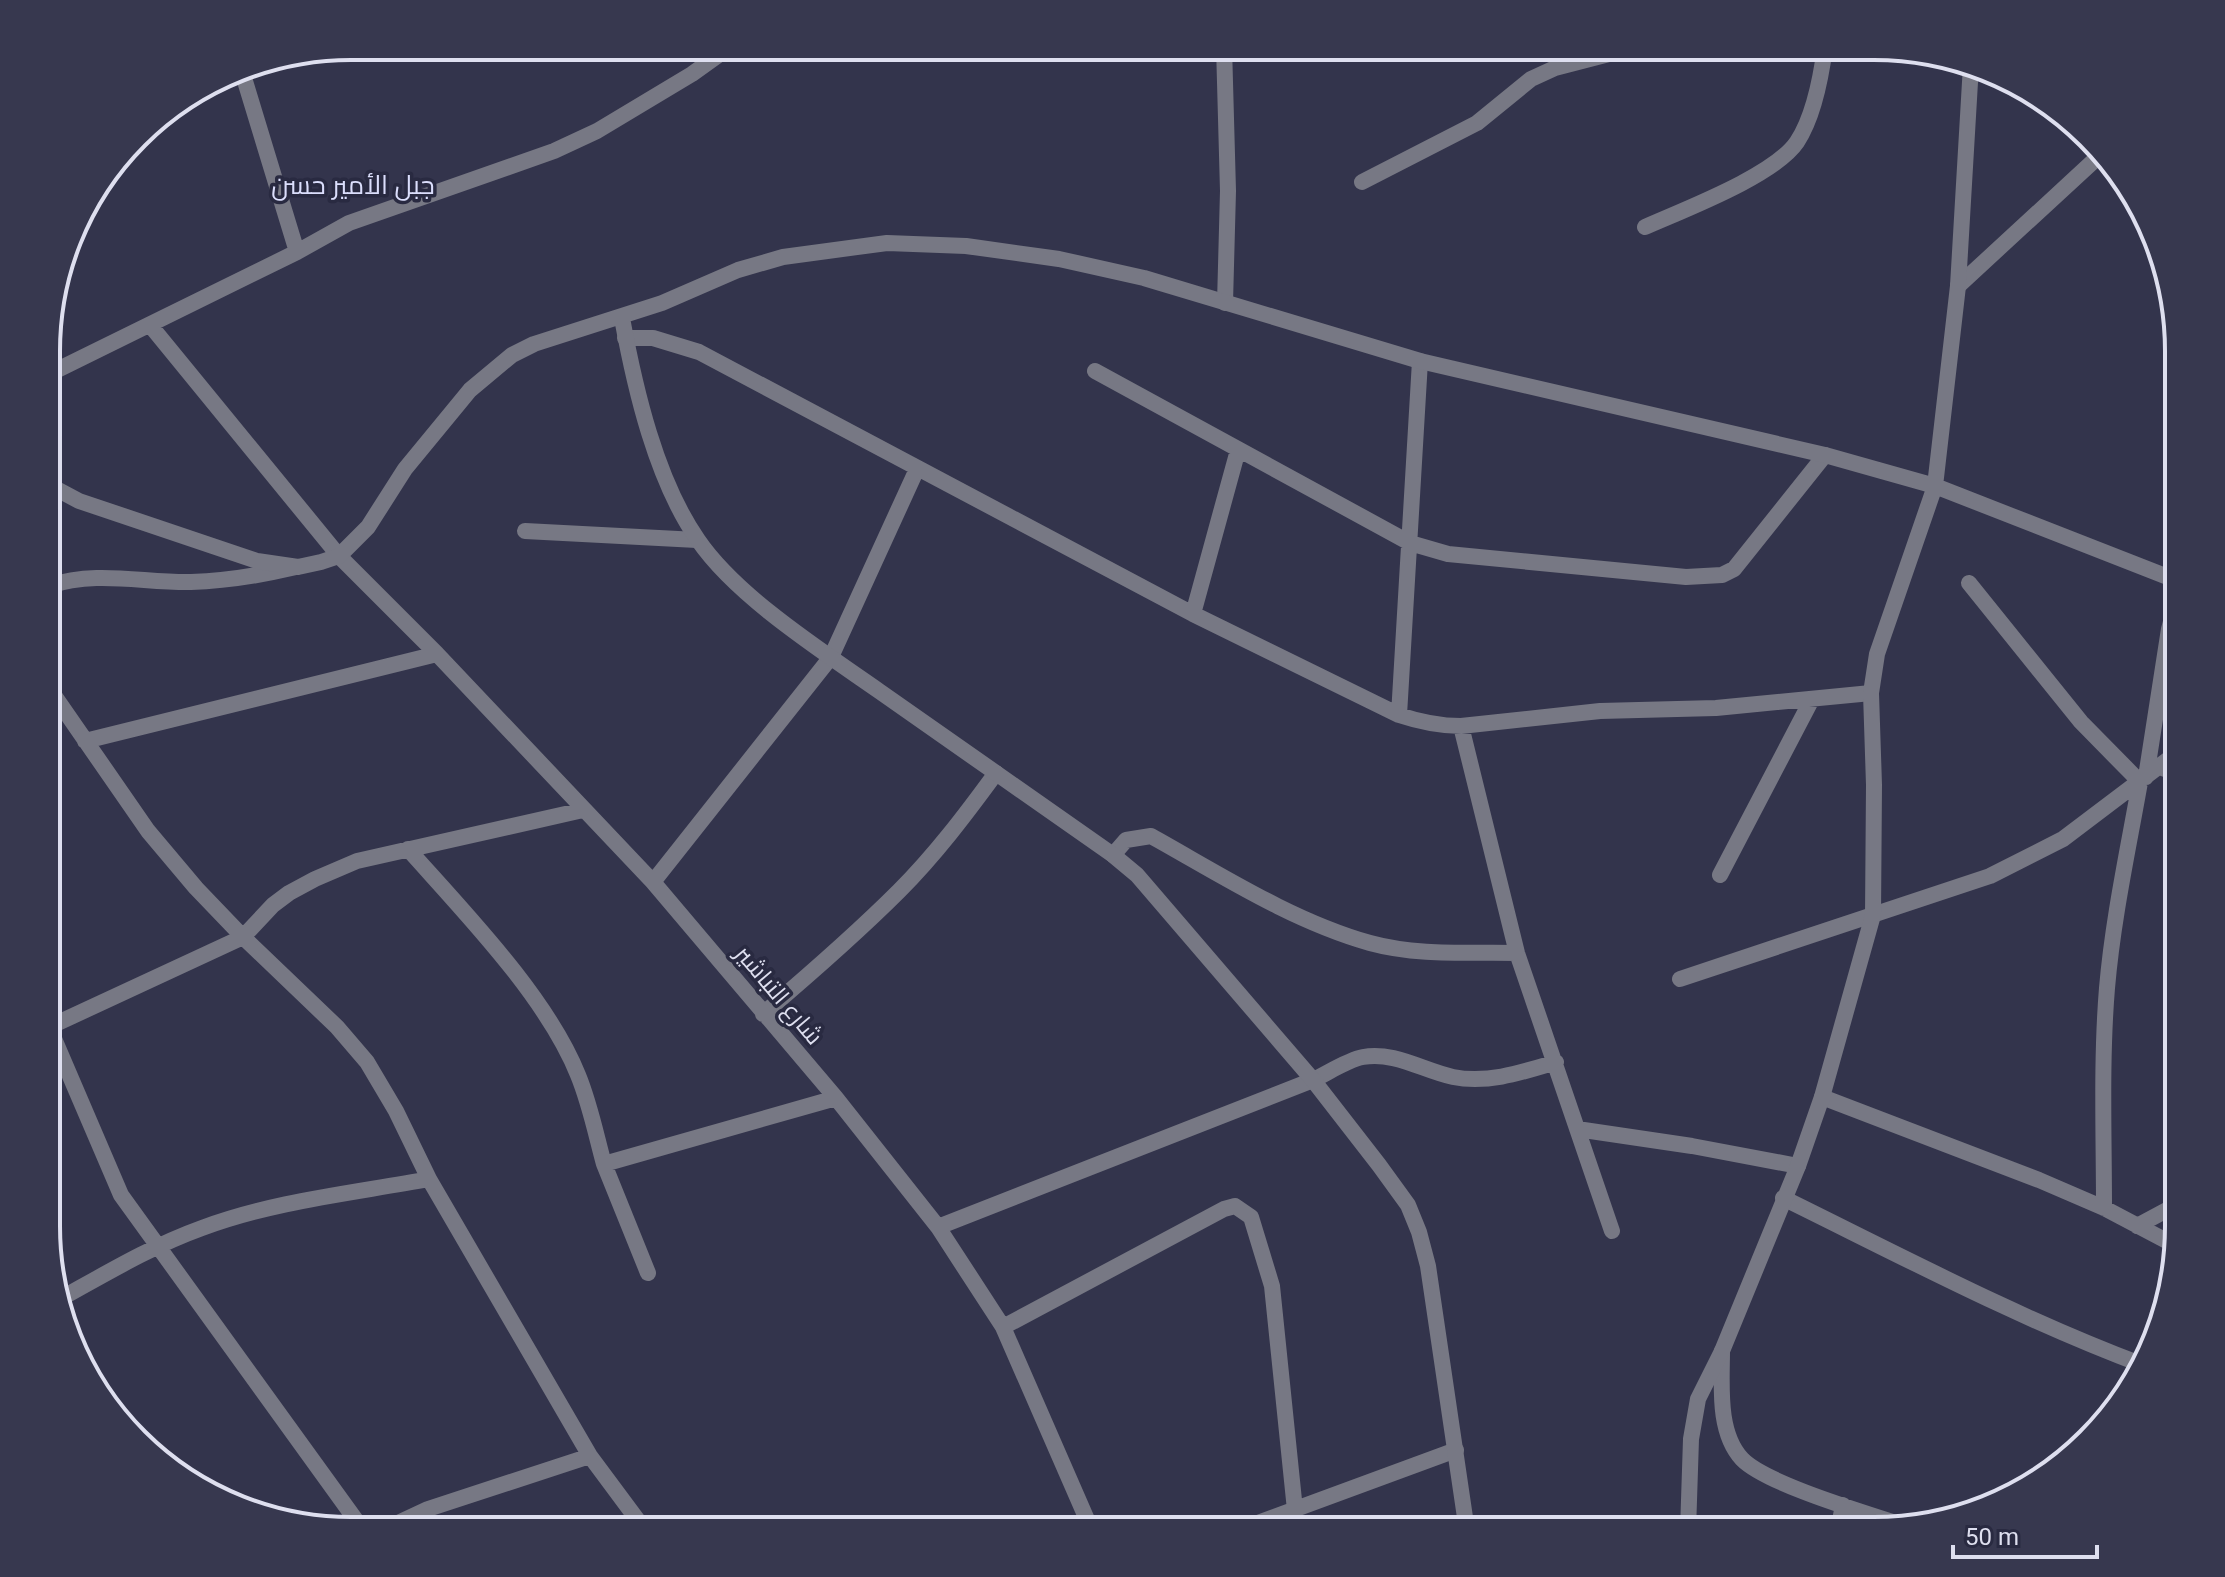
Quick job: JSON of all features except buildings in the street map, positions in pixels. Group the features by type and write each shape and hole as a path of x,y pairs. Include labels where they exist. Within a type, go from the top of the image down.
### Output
{"street":[{"path":"60,369 297,252 349,223 554,151 597,131 712,60"},
{"path":"1224,60 1228,191 1225,303"},
{"path":"1362,182 1477,123 1531,79 1555,68 1586,60"},
{"path":"1645,227 1748,179 1792,149 1804,128 1823,60"},
{"path":"1688,1517 1691,1439 1698,1399 1722,1351 1798,1166 1822,1097 1873,915 1871,693 1877,654 1935,486 1958,286 1970,76"},
{"path":"245,80 297,252"},
{"path":"1958,286 2094,160"},
{"path":"60,583 119,577 189,582 256,577 339,556 368,527 405,469 438,426 470,390 512,355 534,344 622,318 738,270 768,261 837,248 887,243 966,246 1059,259 1144,278 1420,361 1825,455 1935,486 2165,576"},
{"path":"622,318 659,463 697,540 719,567 752,597 831,657 1113,855 1153,892 1313,1080 1408,1205 1428,1266 1465,1517"},
{"name":"شارع التباشير","path":"150,325 339,556 437,654 653,882 836,1098 938,1227 1003,1327 1086,1517"},
{"path":"625,338 653,338 699,352 1193,614 1399,715 1439,726 1461,726 1600,711 1716,708 1871,693"},
{"path":"1399,715 1420,361"},
{"path":"1095,371 1410,543 1448,554 1686,577 1722,575 1734,569 1825,455"},
{"path":"1193,614 1238,450"},
{"path":"653,882 831,657 917,469"},
{"path":"60,491 79,501 257,561 298,567"},
{"path":"525,531 697,540"},
{"path":"1969,583 2081,722 2149,775 2165,774"},
{"path":"85,741 437,654"},
{"path":"2104,1208 2104,1070 2112,941 2149,775 2165,658"},
{"path":"1720,875 1812,699"},
{"path":"60,704 148,831 196,888 337,1027 367,1062 396,1111 429,1179 590,1456 635,1517"},
{"path":"1461,726 1517,953 1612,1231"},
{"path":"1680,979 1990,876 2063,839 2165,762"},
{"path":"763,1014 830,957 900,890 932,855 996,773"},
{"path":"60,1022 243,937 273,905 315,879 357,861 583,810"},
{"path":"1113,855 1126,840 1151,836 1289,911 1372,944 1419,951 1517,953"},
{"path":"408,849 485,937 545,1017 578,1075 604,1164 648,1273"},
{"path":"60,1053 121,1195 354,1517"},
{"path":"938,1227 1313,1080 1361,1057 1382,1056 1454,1077 1483,1079 1514,1075 1556,1062"},
{"path":"1822,1097 2039,1180 2104,1208 2164,1240"},
{"path":"604,1164 836,1098"},
{"path":"1577,1129 1798,1166"},
{"path":"69,1294 156,1246 250,1212 429,1179"},
{"path":"1783,1198 1926,1268 2132,1361"},
{"path":"1003,1327 1224,1209 1235,1206 1243,1209 1255,1226 1272,1286 1295,1510"},
{"path":"2137,1226 2165,1211"},
{"path":"1722,1351 1722,1406 1730,1439 1742,1458 1765,1474 1878,1517"},
{"path":"1275,1517 1456,1450"},
{"path":"411,1517 590,1456"},
{"path":"1841,1517 1843,1505"}],"district":[{"name":"جبل الأمير حسن","path":"353,185"}]}
